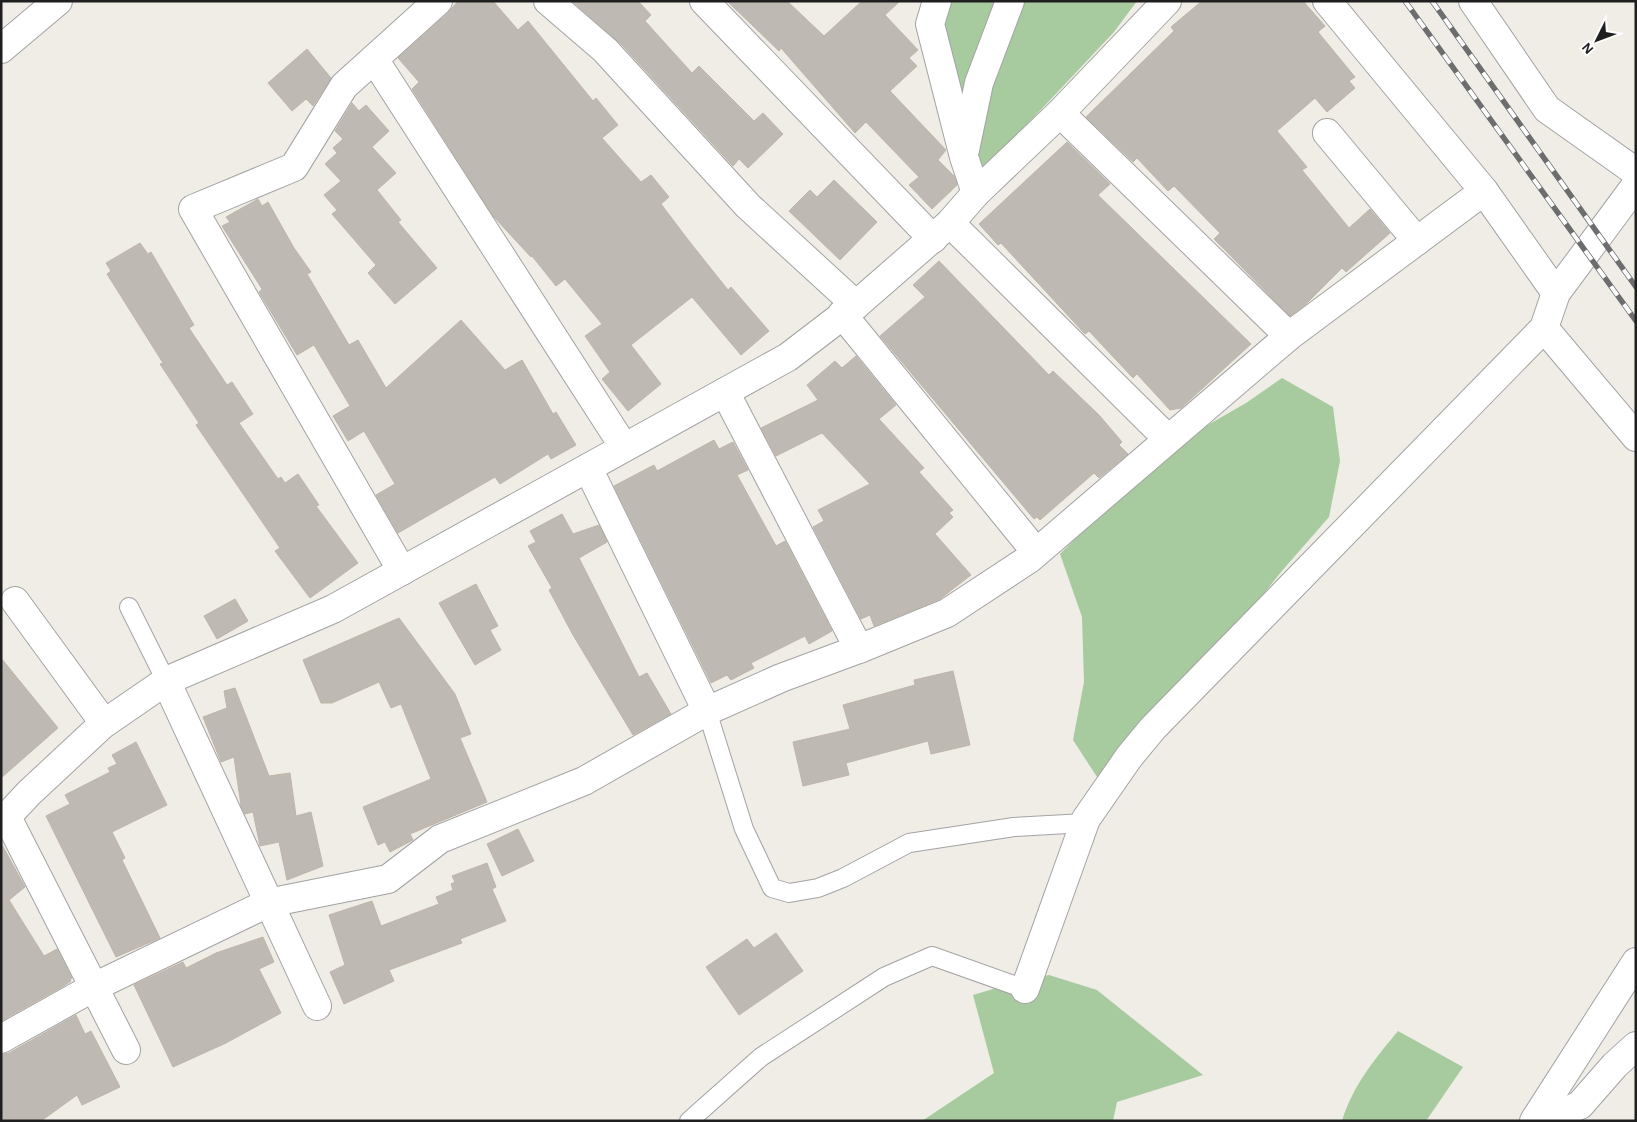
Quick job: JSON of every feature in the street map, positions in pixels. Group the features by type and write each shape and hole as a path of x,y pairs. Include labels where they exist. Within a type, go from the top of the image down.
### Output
{"street":[{"path":"1,49 58,1"},
{"path":"402,571 192,209 294,167 344,86 438,1"},
{"path":"548,1 605,50 748,206 849,310 1036,552"},
{"path":"704,1 941,231 1168,439"},
{"path":"937,1 930,24 964,157 976,192"},
{"path":"964,157 979,83 1010,1"},
{"path":"126,1050 4,820 29,793 104,723 166,680 333,609 788,356 849,310 941,231 976,192 1060,113 1167,1"},
{"path":"1327,1 1484,191 1556,293"},
{"path":"1473,1 1547,109 1636,172"},
{"path":"374,59 624,447"},
{"path":"1060,113 1289,336"},
{"path":"1327,133 1417,241"},
{"path":"1025,989 1085,824 1129,757 1153,728 1544,328 1556,293 1636,185"},
{"path":"1,1039 94,987 268,903 388,879 440,838 584,781 706,711 781,678 859,649 946,613 1036,552 1289,336 1484,191"},
{"path":"1544,328 1636,437"},
{"path":"725,392 859,649"},
{"path":"588,468 706,711"},
{"path":"14,601 104,723"},
{"path":"166,680 316,1006"},
{"path":"1535,1119 1636,962"},
{"path":"1535,1119 1554,1117 1580,1105 1615,1065 1636,1046"}],"lane":[{"path":"130,608 166,680"},
{"path":"706,711 744,829 772,888 789,893 818,888 843,878 909,843 1014,827 1085,824"},
{"path":"689,1121 761,1057 884,977 932,956 1025,989"}],"green space":[{"path":"937,1 1137,1 1114,32 972,183"},
{"path":"1282,378 1333,407 1340,461 1329,517 1281,572 1235,630 1099,780 1073,740 1084,682 1082,617 1060,554 1120,493 1192,434 1246,403"},
{"path":"1049,975 1097,990 1203,1075 1117,1102 1113,1121 922,1121 994,1073 973,995"},
{"path":"1398,1031 1463,1067 1426,1121 1342,1121 1358,1084"}],"building":[{"path":"458,1 493,1 518,30 528,21 593,101 596,98 618,125 602,138 641,182 651,175 669,197 661,204 728,290 731,287 769,331 741,355 692,297 631,345 661,384 628,411 602,379 610,372 585,336 602,324 565,279 556,286 532,256 493,216 412,89 419,82 398,58 448,13"},
{"path":"572,1 638,1 651,15 645,21 692,73 699,66 754,121 763,113 783,134 748,168 739,159 733,166 622,45"},
{"path":"727,1 787,1 824,36 862,1 900,1 885,15 918,50 909,58 917,66 890,91 946,150 938,160 954,176 957,185 932,209 909,185 919,177 866,122 855,133 781,48 779,51"},
{"path":"1202,1 1303,1 1325,26 1318,32 1355,77 1349,81 1355,88 1327,112 1315,98 1277,131 1307,167 1302,170 1349,228 1370,209 1390,233 1346,272 1342,268 1306,304 1290,316 1214,239 1220,233 1174,186 1168,191 1137,158 1133,162 1086,117 1174,31 1171,27"},
{"path":"307,49 331,78 313,106 306,99 292,111 268,83"},
{"path":"352,103 359,111 366,105 389,131 372,147 396,173 377,190 401,220 398,222 437,268 395,304 368,273 376,265 332,214 337,210 324,195 341,181 325,164 337,153 333,148 343,139 335,131"},
{"path":"1067,142 1110,184 1098,195 1251,344 1181,408 1170,410 1137,374 1133,378 1089,331 1085,334 1001,243 998,245 979,224"},
{"path":"834,180 877,222 840,260 789,211 810,190 817,197"},
{"path":"258,199 262,206 268,202 294,248 311,272 307,274 349,345 358,340 386,388 461,320 505,370 522,360 553,414 556,412 576,445 551,459 548,454 500,484 495,477 398,533 376,495 395,484 364,431 348,441 333,416 350,406 314,345 297,355 259,292 262,289 222,226 230,222 226,217"},
{"path":"140,243 148,254 151,252 194,325 189,328 227,385 232,382 253,414 239,423 278,479 281,477 285,483 298,474 319,505 316,506 358,563 310,598 275,551 280,548 196,425 199,423 160,364 163,363 107,274 111,271 106,263"},
{"path":"939,261 1049,375 1053,371 1099,415 1122,442 1119,445 1128,454 1099,478 1094,473 1040,520 1037,517 1034,519 880,336 925,297 913,285"},
{"path":"856,356 896,405 879,419 924,468 919,472 953,510 949,513 953,517 935,534 971,575 940,599 874,626 870,615 861,619 813,527 824,521 818,510 870,484 822,433 776,456 761,428 818,400 807,385 835,361 842,368"},
{"path":"714,440 719,449 733,442 748,470 737,475 776,546 785,541 832,631 809,644 805,636 751,663 754,668 731,680 727,675 711,683 614,486 654,465 657,471"},
{"path":"562,514 573,534 599,525 607,542 579,558 639,677 647,673 671,714 633,735 573,635 549,590 552,588 528,546 536,542 530,531"},
{"path":"476,584 498,626 490,630 501,650 475,665 439,603"},
{"path":"235,599 248,621 217,639 204,616"},
{"path":"399,618 455,694 471,734 460,738 487,802 410,834 413,840 390,852 385,842 378,845 363,807 431,779 401,704 391,708 379,682 332,703 321,703 303,660"},
{"path":"1,658 58,728 1,778"},
{"path":"953,671 970,745 931,754 928,741 846,763 849,775 803,786 793,742 850,729 843,705 915,685 914,680"},
{"path":"235,688 269,776 290,773 296,816 311,812 323,866 287,880 279,842 260,846 253,812 245,814 241,806 234,757 221,762 203,717 227,708 224,691"},
{"path":"136,742 167,805 112,832 125,858 122,860 160,938 116,957 46,816 70,804 65,795 110,772 108,768 117,764 112,755"},
{"path":"518,829 534,861 502,876 487,844"},
{"path":"1,843 25,887 9,900 44,956 57,949 72,978 70,979 71,981 62,987 1,1021"},
{"path":"487,863 496,887 492,889 506,921 460,939 462,943 389,970 394,981 344,1004 330,972 345,965 329,915 372,901 381,926 439,904 436,897 453,890 451,884 455,882 452,876"},
{"path":"776,933 803,971 739,1015 706,967 747,939 754,948"},
{"path":"263,937 274,962 259,969 281,1013 226,1043 173,1067 134,985 183,962 186,968 216,953"},
{"path":"76,1015 85,1034 91,1031 120,1087 82,1105 77,1095 41,1121 1,1121 1,1055 9,1053"}],"railway":[{"path":"1405,1 1636,321"},
{"path":"1432,1 1636,287"}]}
